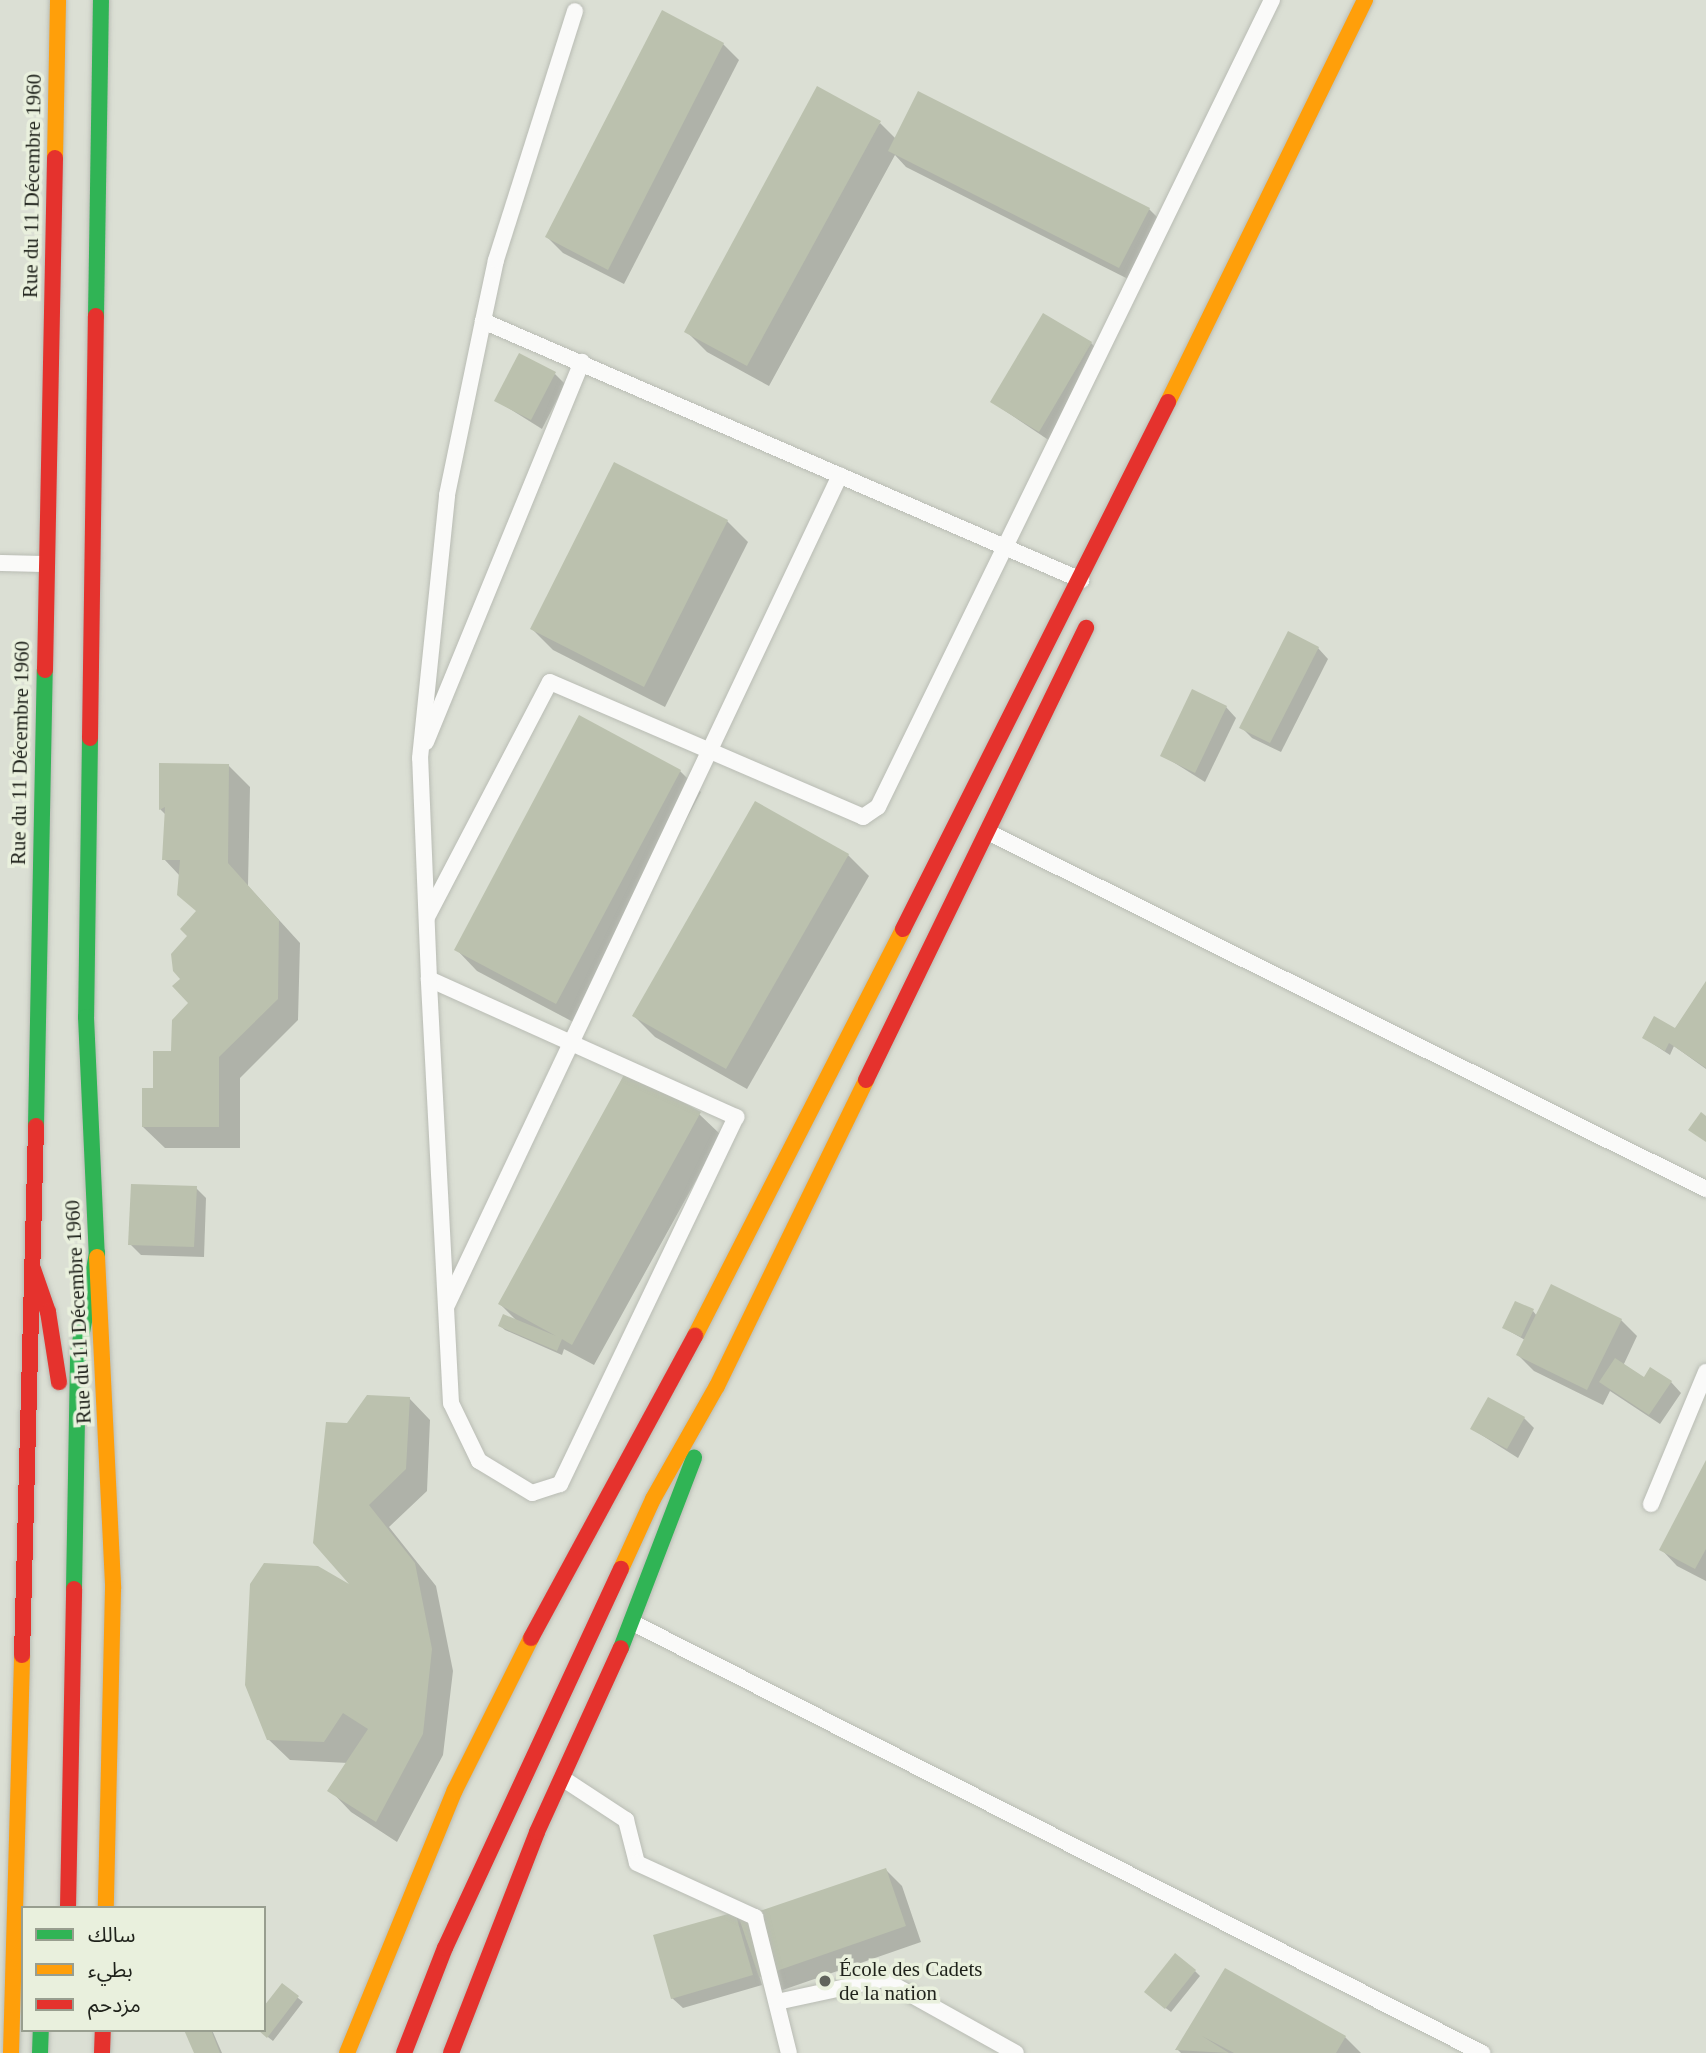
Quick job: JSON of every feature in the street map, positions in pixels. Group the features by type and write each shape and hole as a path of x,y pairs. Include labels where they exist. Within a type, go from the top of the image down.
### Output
{"main road":[{"name":"Rue du 11 Décembre 1960","path":"11,2053 33,1269 58,0"},
{"name":"Rue du 11 Décembre 1960","path":"102,0 86,1017 113,1589 106,1906"},
{"path":"347,2053 444,1814 500,1693 662,1401 1081,580 1365,0"},
{"path":"404,2053 445,1948 653,1499 717,1386 1096,608"},
{"path":"68,1906 78,1353 97,1253"},
{"path":"33,1269 56,1345 58,1402"},
{"path":"451,2053 562,1779 633,1623 675,1518 717,1386"},
{"path":"650,1455 662,1401"},
{"path":"512,1761 645,1478"},
{"path":"40,2053 41,2032"},
{"path":"102,2053 103,2032"}],"lane":[{"path":"426,919 550,682 863,817 878,807 1272,0"},
{"path":"429,979 736,1117 560,1484 532,1493 479,1461 451,1403 429,979 426,919 419,758 447,495 483,321 496,260 575,11"},
{"path":"483,321 1081,580"},
{"path":"419,758 582,362"},
{"path":"446,1307 840,475"},
{"path":"0,563 45,564"},
{"path":"987,831 1706,1189"},
{"path":"1651,1504 1706,1372"},
{"path":"633,1623 1482,2053"},
{"path":"562,1779 626,1820 637,1863 755,1917 789,2053"},
{"path":"777,2002 883,1979 1016,2053"}],"building":[{"path":"662,10 724,43 608,270 545,237"},
{"path":"817,86 881,121 747,366 684,332"},
{"path":"918,91 1150,208 1119,268 888,151"},
{"path":"1043,313 1092,342 1039,432 990,402"},
{"path":"519,353 556,372 531,420 494,401"},
{"path":"614,462 728,520 644,687 530,629"},
{"path":"1288,631 1319,647 1270,743 1239,728"},
{"path":"1192,689 1227,706 1195,773 1160,756"},
{"path":"579,715 681,770 556,1004 454,950"},
{"path":"159,763 229,764 228,863 279,920 278,999 219,1057 219,1127 142,1127 142,1088 153,1088 153,1051 171,1051 172,1020 188,1003 172,986 180,979 173,971 171,954 187,936 180,929 196,911 177,895 180,860 162,860 165,807 159,810"},
{"path":"755,801 849,854 726,1069 632,1016"},
{"path":"1706,981 1706,1068 1669,1043 1665,1051 1642,1038 1654,1016 1675,1028"},
{"path":"626,1071 701,1112 572,1345 562,1339 557,1351 498,1326 503,1314 556,1336 498,1304"},
{"path":"1701,1112 1706,1116 1706,1142 1688,1130"},
{"path":"131,1184 197,1186 194,1247 128,1245"},
{"path":"1551,1284 1622,1319 1587,1390 1516,1355"},
{"path":"1515,1301 1534,1309 1521,1337 1502,1328"},
{"path":"1615,1358 1644,1377 1650,1367 1672,1381 1649,1415 1599,1382"},
{"path":"367,1395 410,1397 406,1469 369,1505 415,1563 432,1649 423,1734 376,1822 327,1791 368,1729 343,1713 324,1742 267,1740 245,1685 250,1584 264,1563 318,1566 349,1584 313,1543 326,1422 347,1423"},
{"path":"1488,1397 1525,1417 1507,1449 1470,1429"},
{"path":"1706,1460 1706,1549 1695,1569 1659,1550"},
{"path":"886,1868 906,1926 759,1977 739,1918"},
{"path":"735,1912 753,1975 671,1999 653,1935"},
{"path":"1175,1953 1196,1970 1165,2009 1144,1992"},
{"path":"1225,1968 1346,2036 1336,2053 1234,2053 1202,2036 1229,2053 1175,2050"},
{"path":"282,1983 299,1996 267,2038 260,2032 266,2032 266,2003"},
{"path":"185,2032 212,2032 220,2053 194,2053"}],"traffic: fast":[{"path":"96,316 101,0"},
{"path":"36,1126 45,670"},
{"path":"90,738 86,1017 97,1257"},
{"path":"74,1589 78,1353 97,1253"},
{"path":"621,1648 694,1458"},
{"path":"40,2053 41,2032"}],"traffic: slow":[{"path":"55,158 58,0"},
{"path":"1168,402 1365,0"},
{"path":"695,1336 903,929"},
{"path":"621,1569 653,1499 717,1386 866,1080"},
{"path":"97,1257 113,1589 106,1906"},
{"path":"347,2053 455,1790 531,1638"},
{"path":"11,2053 22,1655"}],"traffic: jam":[{"path":"45,670 55,158"},
{"path":"90,738 96,316"},
{"path":"903,929 1168,402"},
{"path":"866,1080 1086,628"},
{"path":"22,1655 36,1126"},
{"path":"33,1269 48,1312 59,1382"},
{"path":"531,1638 695,1336"},
{"path":"404,2053 445,1948 621,1569"},
{"path":"68,1906 74,1589"},
{"path":"451,2053 537,1832 621,1648"},
{"path":"102,2053 103,2032"}],"place":[{"name":"École des Cadets de la nation","path":"825,1981"}]}
